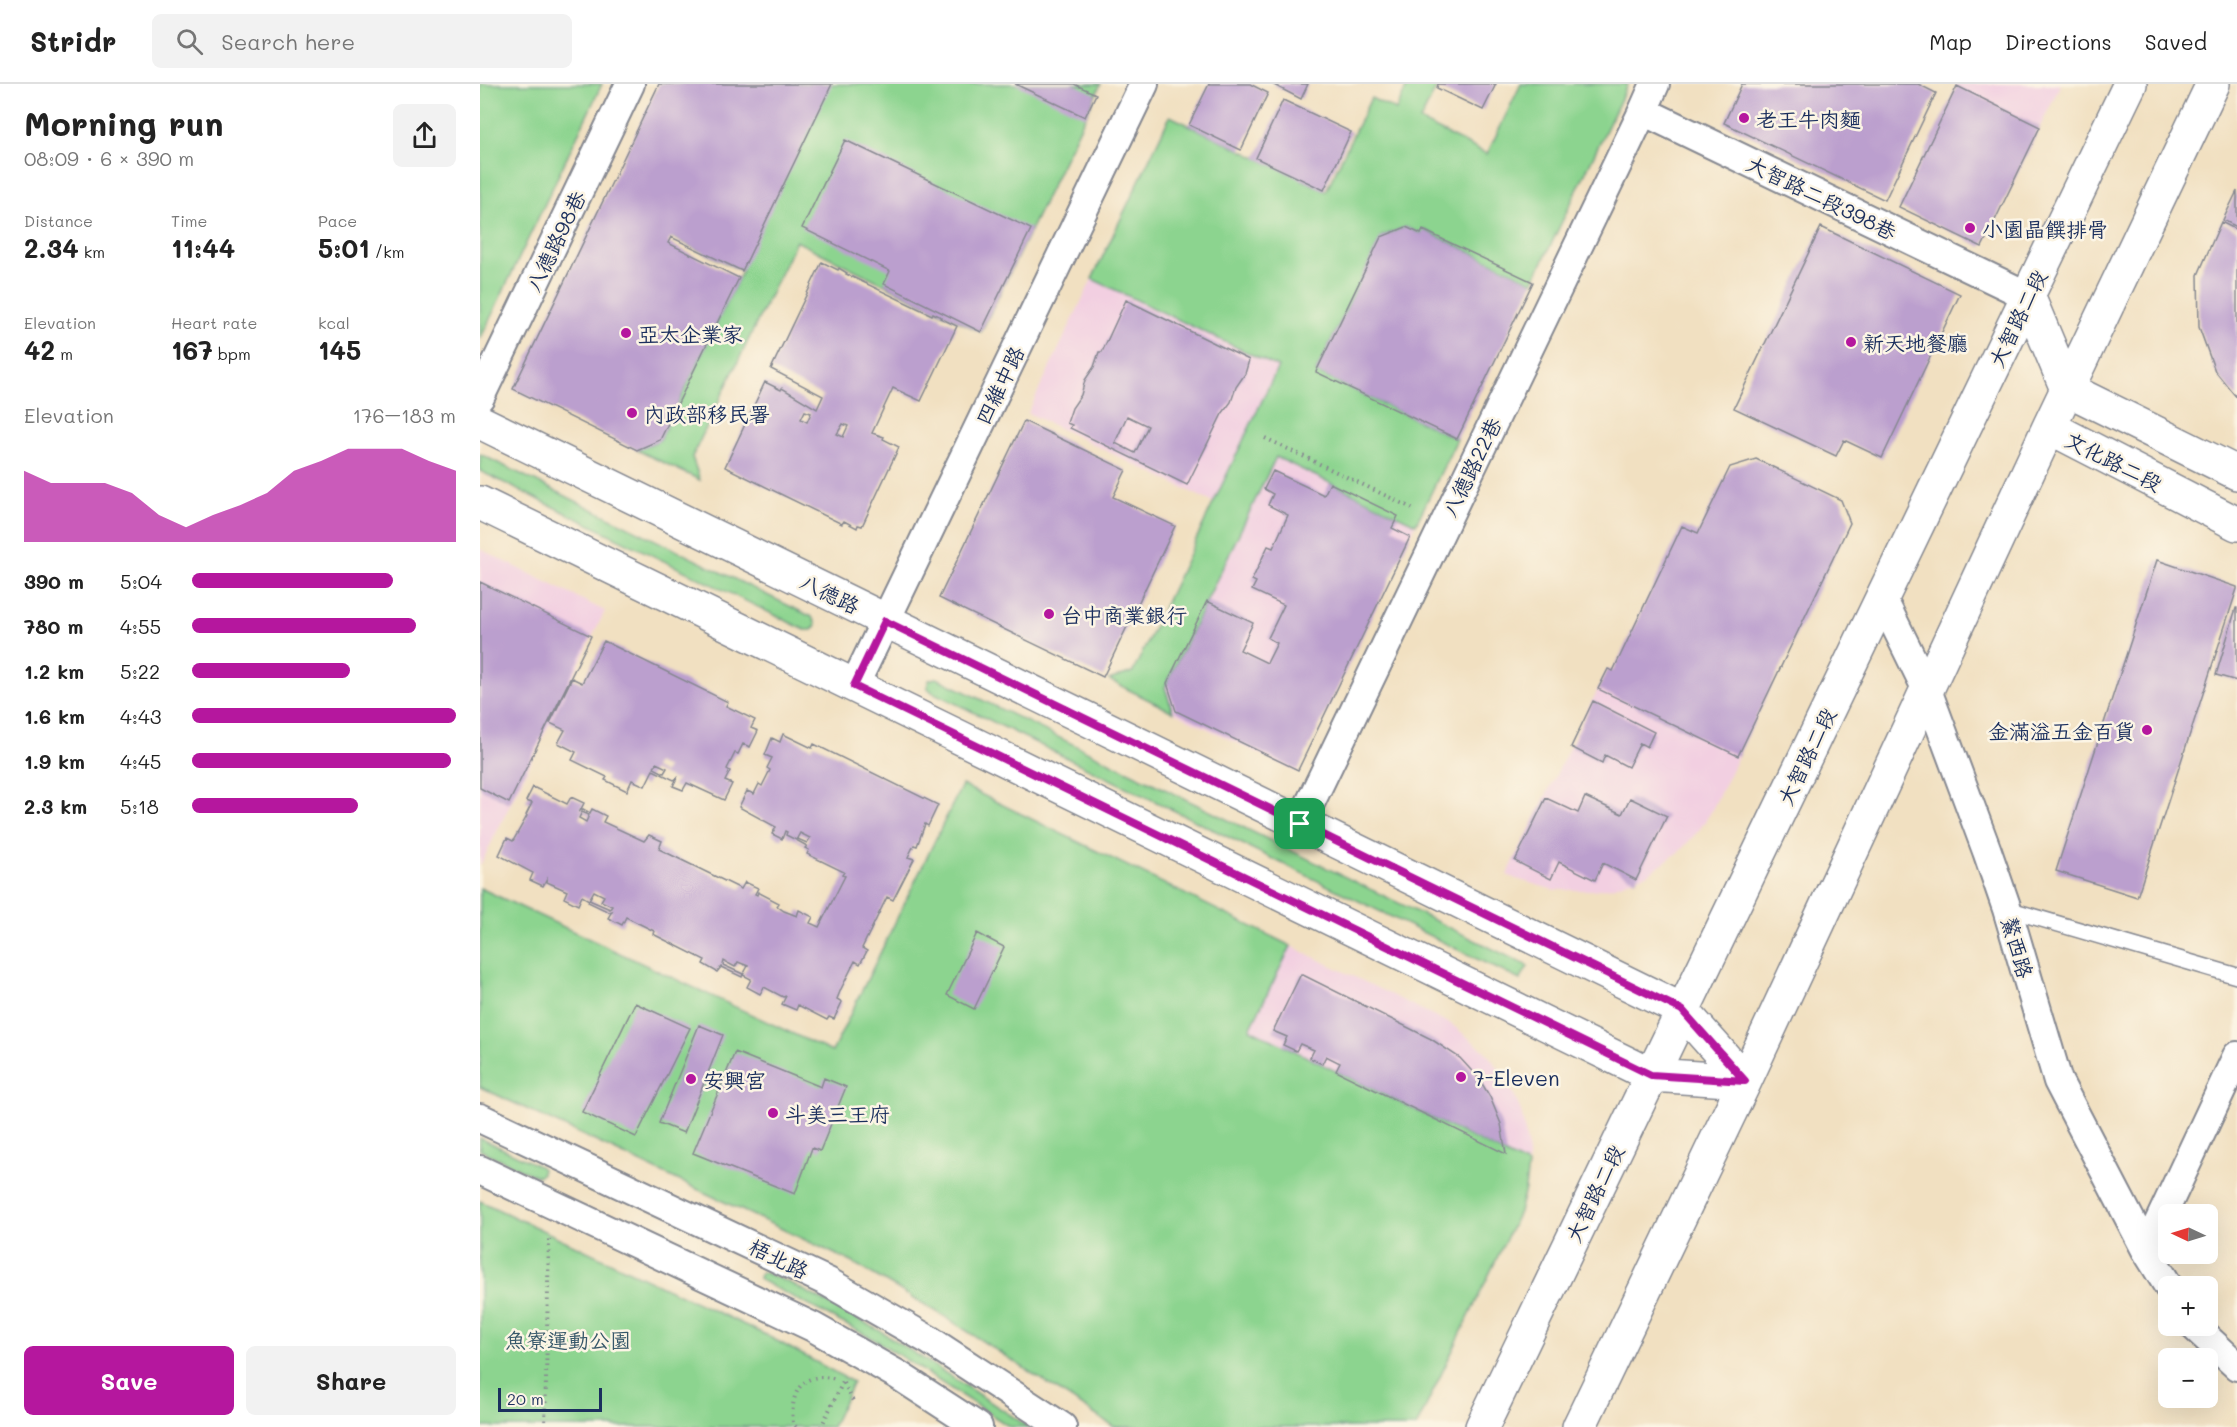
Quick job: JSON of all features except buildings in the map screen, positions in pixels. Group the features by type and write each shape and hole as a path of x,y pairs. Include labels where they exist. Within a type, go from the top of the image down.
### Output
{"street":[{"name":"八德路98巷","path":"480,397 630,84"},
{"name":"四維中路","path":"854,686 1143,84"},
{"path":"1643,111 1655,84"},
{"name":"大智路二段","path":"1482,1427 2130,84"},
{"path":"1579,1427 1745,1081 2049,427 2213,84"},
{"name":"大智路二段398巷","path":"1643,111 2028,296"},
{"name":"八德路22巷","path":"1300,824 1643,111"},
{"path":"2028,296 2067,389"},
{"name":"文化路二段","path":"2028,296 2049,427 2237,524"},
{"name":"文化路二段","path":"2067,389 2237,473"},
{"name":"八德路","path":"480,422 1682,1010 1745,1081"},
{"path":"480,503 1651,1075 1745,1081"},
{"name":"鰲西路","path":"1882,598 1927,690 2007,909 2058,1081 2146,1250 2162,1276"},
{"path":"2146,1250 2237,1056"},
{"name":"梧北路","path":"480,1118 853,1295 929,1340 1062,1427"},
{"path":"480,1170 813,1327 898,1375 978,1427"},
{"path":"2205,1336 2237,1366"}],"lane":[{"path":"2007,909 2237,976"}],"path":[{"path":"1265,438 1444,524"},
{"path":"545,1427 549,1233"},
{"path":"796,1427 793,1424 791,1406 797,1390 807,1380 818,1376 845,1379"},
{"path":"845,1379 854,1403"},
{"path":"821,1427 845,1379"}],"shaded area":[{"path":"1953,84 2061,84 2040,127"},
{"path":"1092,279 1278,367 1214,503 1028,413"},
{"path":"1276,457 1416,524 1297,772 1173,712 1165,688"},
{"path":"480,549 605,611 480,866"},
{"path":"1598,689 1738,756 1711,812 1700,829 1681,850 1649,873 1612,887 1593,890 1554,890 1507,875"},
{"path":"1291,946 1451,1024 1485,1051 1507,1079 1521,1111 1528,1148 1528,1165 1250,1029"}],"green space":[{"path":"480,84 602,84 480,340"},
{"path":"660,84 1101,84 981,332 796,241 692,457 700,480 637,450 660,440 742,271 672,237"},
{"path":"1408,84 1438,84 1420,121 1487,154 1521,84 1628,84 1533,282 1424,230 1421,234 1406,227 1382,236 1316,372 1457,439 1416,524 1276,457 1165,687 1173,712 1109,680 1133,672 1278,367 1092,279 1170,116 1326,191 1371,98 1396,110"},
{"path":"480,454 812,617 816,625 812,630 805,630 480,471"},
{"path":"935,678 1528,966 1520,980 932,692 927,687 929,680"},
{"path":"962,785 1291,946 1250,1029 1528,1165 1519,1212 1416,1427 1114,1427 944,1316 852,1262 480,1087 480,888 832,1052"},
{"path":"480,1138 539,1166 542,1173 535,1176 480,1150"},
{"name":"魚寮運動公園","path":"480,1201 766,1335 853,1382 832,1427 480,1427"},
{"path":"763,1272 790,1283 882,1332 1029,1427 1010,1427 877,1341 762,1281 759,1278"}],"place":[{"name":"老王牛肉麵","path":"1744,118"},
{"name":"小園晶饌排骨","path":"1970,228"},
{"name":"亞太企業家","path":"626,333"},
{"name":"新天地餐廳","path":"1851,342"},
{"name":"內政部移民署","path":"632,413"},
{"name":"台中商業銀行","path":"1049,614"},
{"name":"金滿溢五金百貨","path":"2147,730"},
{"name":"7-Eleven","path":"1461,1077"},
{"name":"安興宮","path":"691,1079"},
{"name":"斗美三王府","path":"773,1113"}],"route":[{"path":"885,621 1300,824 1682,1010 1745,1081 1651,1075 854,686 885,621"}]}
